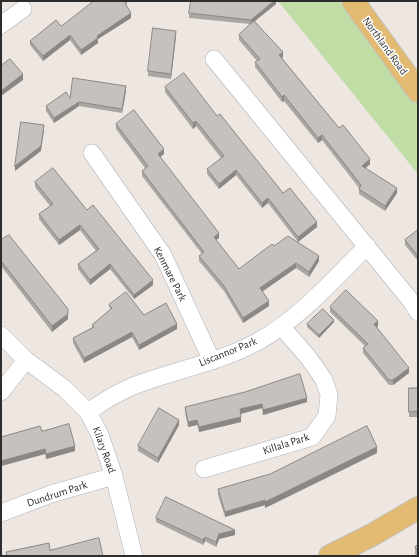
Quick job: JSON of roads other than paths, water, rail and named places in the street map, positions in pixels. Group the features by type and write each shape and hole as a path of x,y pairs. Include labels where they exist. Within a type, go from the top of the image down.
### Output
{"main road":[{"name":"Northland Road","path":"352,1 418,91"},
{"path":"330,556 372,535 418,508"}],"street":[{"path":"1,25 25,4"},
{"path":"214,59 367,246 418,312"},
{"name":"Kenmare Park","path":"92,154 163,255 212,361"},
{"name":"Liscannor Park","path":"88,412 104,401 133,386 212,361 256,342 282,326 298,313 367,246"},
{"name":"Killala Park","path":"204,469 312,437 327,416 329,395 324,380 308,357 282,326"},
{"name":"Kilary Road","path":"1,335 26,360 65,389 88,412 100,435 114,476 134,556"},
{"path":"1,392 26,360"},
{"name":"Dundrum Park","path":"1,513 52,494 114,476"}]}
